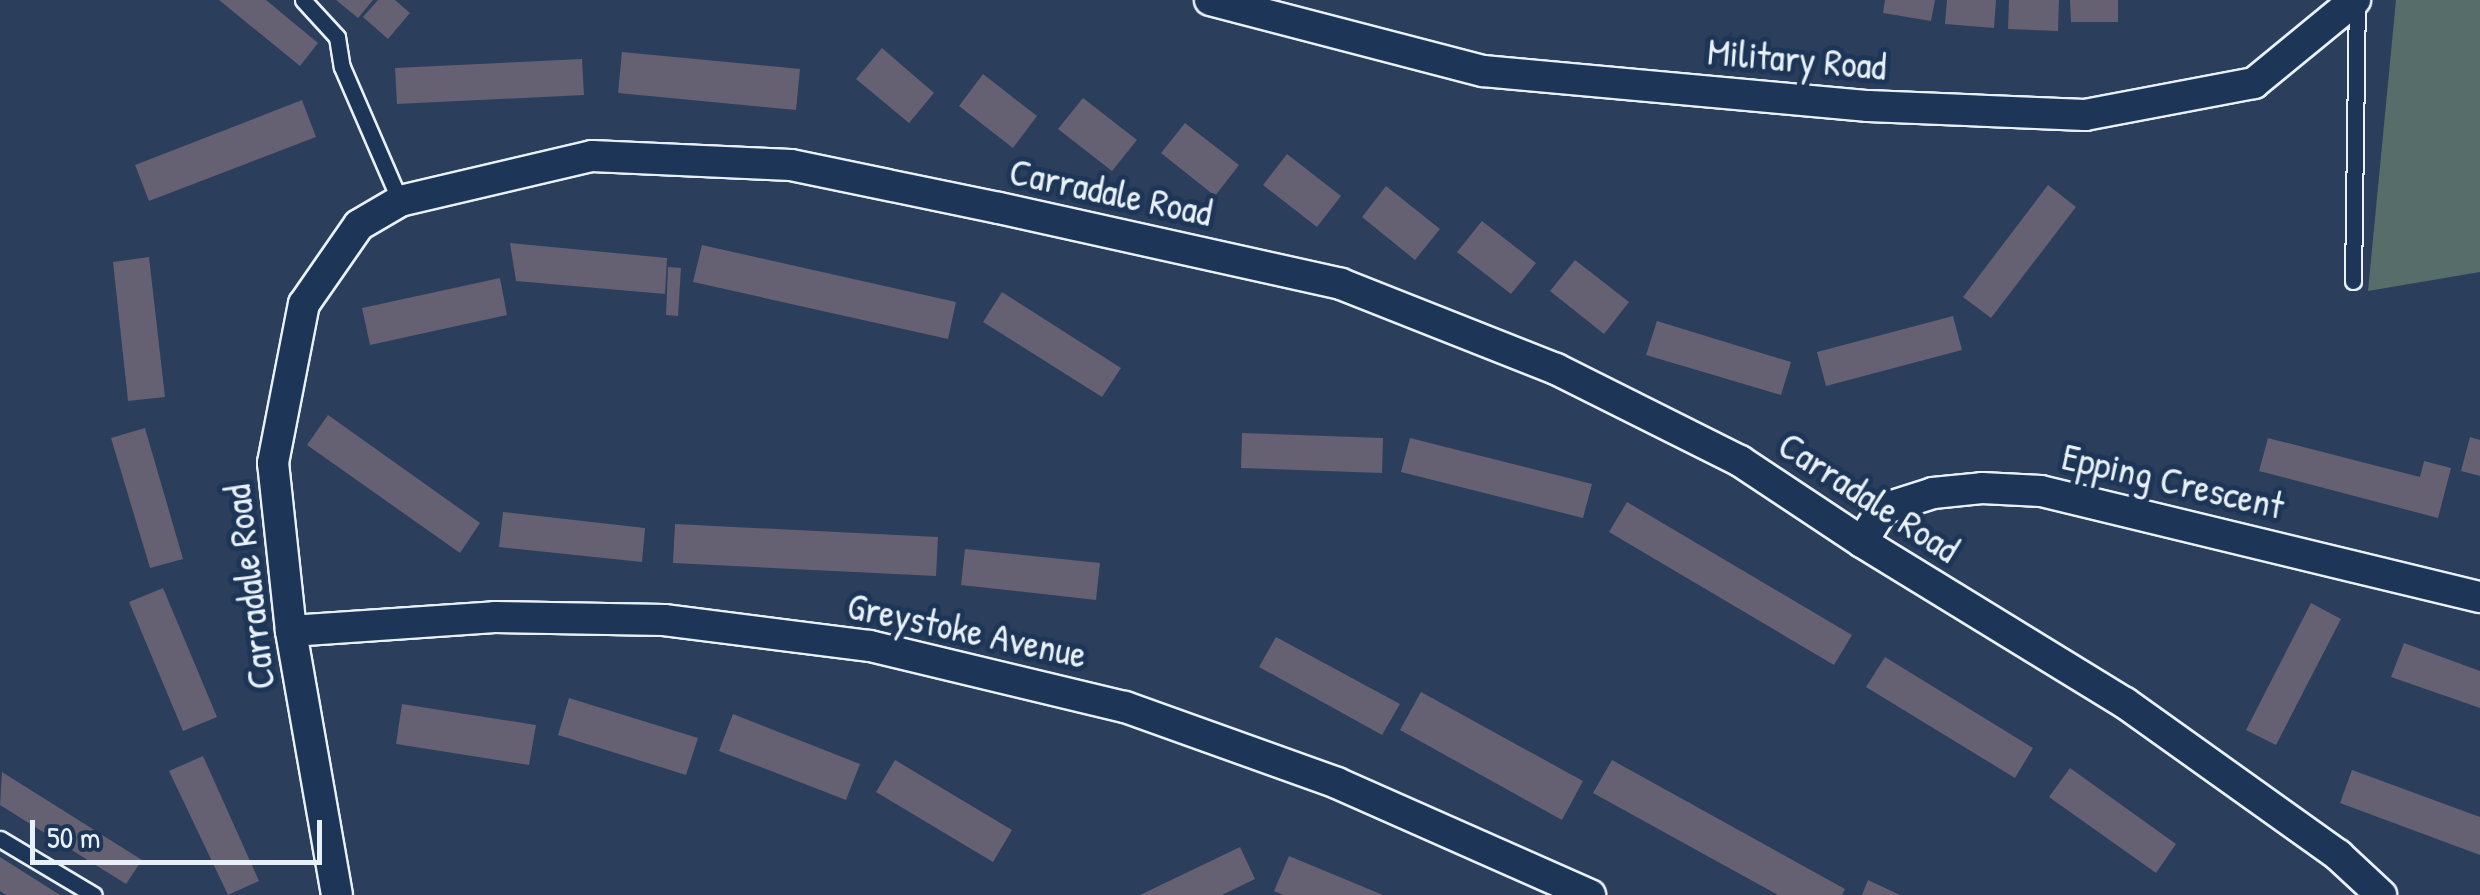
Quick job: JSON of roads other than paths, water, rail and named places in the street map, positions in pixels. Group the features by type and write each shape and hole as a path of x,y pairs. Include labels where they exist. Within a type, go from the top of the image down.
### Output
{"street":[{"name":"Military Road","path":"1210,0 1482,71 1868,106 2085,115 2254,84 2356,0"},
{"name":"Carradale Road","path":"337,895 292,630 273,463 304,304 358,225 400,201 592,156 791,165 1341,284 1556,369 1740,461 1862,542 2125,703 2338,854 2381,895"},
{"name":"Epping Crescent","path":"1862,542 1884,510 1933,493 1982,488 2041,491 2480,597"},
{"name":"Greystoke Avenue","path":"292,630 496,616 664,620 870,646 1125,707 1337,783 1590,895"}],"lane":[{"path":"303,0 337,36 342,67 400,201"},
{"path":"2352,281 2356,0"},
{"path":"0,839 94,895"}]}
